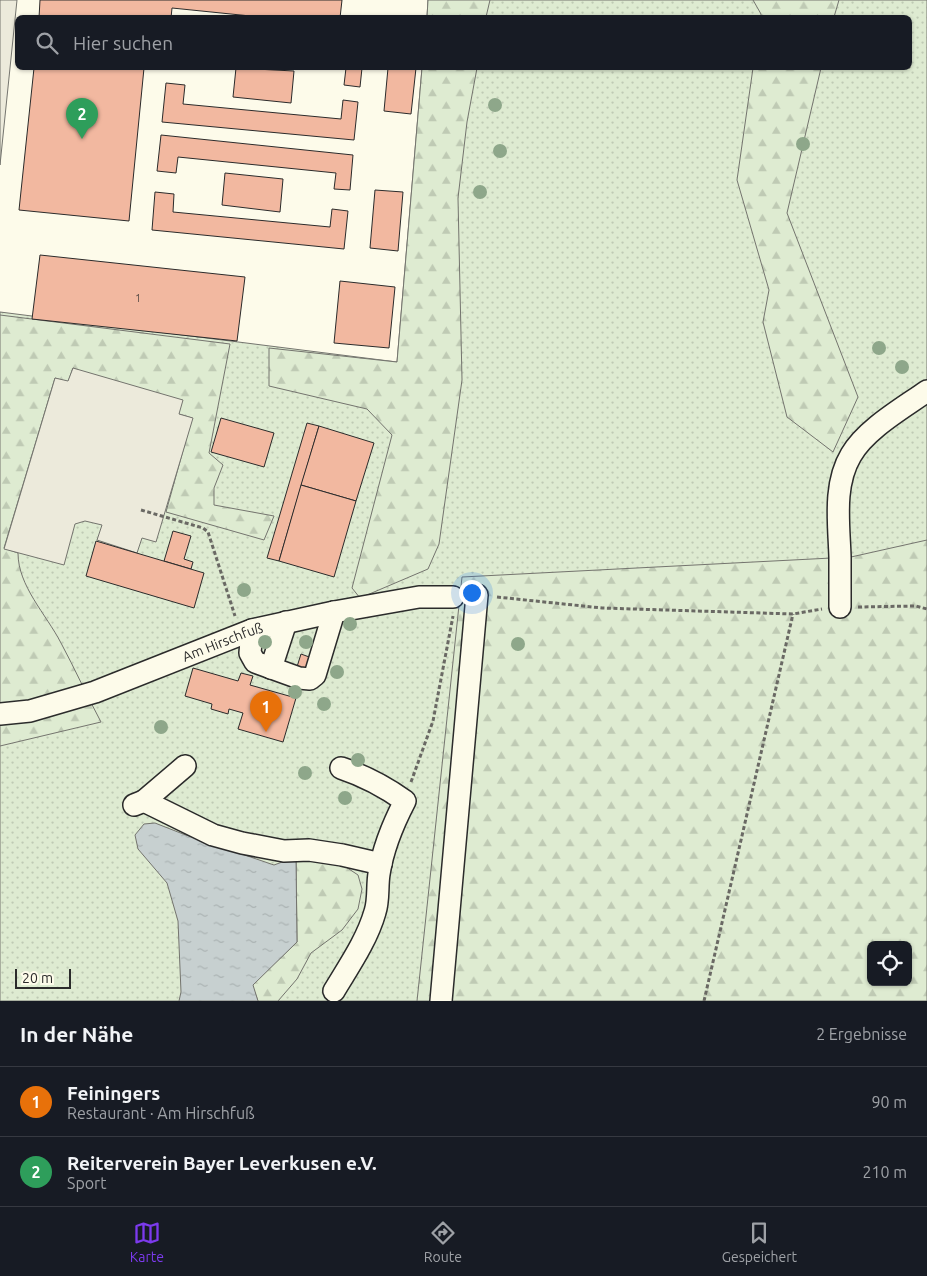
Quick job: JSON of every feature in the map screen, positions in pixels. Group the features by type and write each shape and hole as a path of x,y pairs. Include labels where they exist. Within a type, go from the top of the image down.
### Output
{"street":[{"path":"840,607 838,510 844,469 852,454 867,436 927,391"},
{"path":"441,1001 477,595"},
{"name":"Am Hirschfuß","path":"0,714 30,711 95,692 246,632 334,612 419,597 453,597"},
{"path":"246,632 250,653 256,662 298,678 310,679 315,675 334,612"},
{"path":"271,668 286,622"},
{"path":"185,766 139,803 213,835 242,843 284,851 309,850 381,864"},
{"path":"334,991 369,929 376,911 381,864 394,824 404,801 386,787 366,776 341,768"}],"path":[{"path":"141,510 198,526 208,532 246,632"},
{"path":"477,595 602,608 793,614 840,607 916,606 927,609"},
{"path":"404,801 433,721 454,610 453,597"},
{"path":"704,1001 793,614"}],"green space":[{"path":"428,0 927,0 927,1001 0,1001 0,312 397,362 422,70 912,70 912,15 427,15"},
{"path":"428,0 490,0 486,15 427,15"},
{"path":"753,0 839,0 835,15 761,14"},
{"path":"422,70 477,70 467,122 458,198 462,380 439,544 428,569 360,598 352,588 392,435 367,409 269,386 269,348 397,362"},
{"path":"753,70 821,70 787,213 858,397 833,452 787,417 763,322 769,290 737,180"},
{"path":"0,315 230,344 209,453 223,465 214,488 214,505 274,516 264,540 166,512 192,418 73,368 68,382 55,378 4,548 18,553 19,565 28,588 61,643 101,722 0,746"},
{"path":"927,540 927,1001 417,1001 462,577 851,557"},
{"path":"296,857 346,867 358,875 362,889 358,909 342,930 311,953 297,979 278,1001 258,1001 252,985 297,942"}],"shaded area":[{"path":"0,0 17,0 15,15 0,165"},
{"path":"73,368 183,400 179,414 193,418 156,542 142,538 137,553 97,540 102,525 85,521 75,524 64,565 4,549 55,378 68,381"}],"water":[{"path":"155,823 274,865 296,857 297,942 253,985 258,1001 179,1001 181,992 178,921 167,883 138,849 135,835 144,824"}],"building":[{"path":"40,0 342,0 340,15 241,15 172,8 171,15 39,15"},
{"path":"34,70 144,70 129,221 19,210"},
{"path":"236,70 294,71 291,103 233,97"},
{"path":"346,70 362,70 360,87 344,85"},
{"path":"388,70 416,70 411,114 384,111"},
{"path":"166,83 185,85 183,104 341,119 343,100 358,102 354,140 162,122"},
{"path":"161,135 353,155 350,190 334,189 336,173 178,157 176,173 157,171"},
{"path":"225,173 283,179 280,212 222,205"},
{"path":"375,190 403,192 398,251 370,248"},
{"path":"155,192 174,194 173,212 330,227 332,209 348,211 344,249 152,230"},
{"path":"40,255 245,277 237,341 32,319"},
{"path":"340,281 395,287 389,348 334,343"},
{"path":"221,418 274,433 264,467 211,452"},
{"path":"307,423 319,426 279,561 267,558"},
{"path":"319,426 374,443 356,501 301,485"},
{"path":"301,485 356,501 334,577 279,561"},
{"path":"173,531 191,536 184,559 193,562 191,569 164,561"},
{"path":"96,541 204,573 194,608 86,576"},
{"path":"301,654 312,658 307,673 296,670"},
{"path":"193,668 238,681 241,673 253,676 250,685 296,698 283,742 238,729 243,713 229,709 228,714 211,709 212,704 185,696"}],"place":[{"name":"Reiterverein Bayer Leverkusen e.V.","path":"82,139"},
{"name":"Feiningers","path":"266,732"}]}
